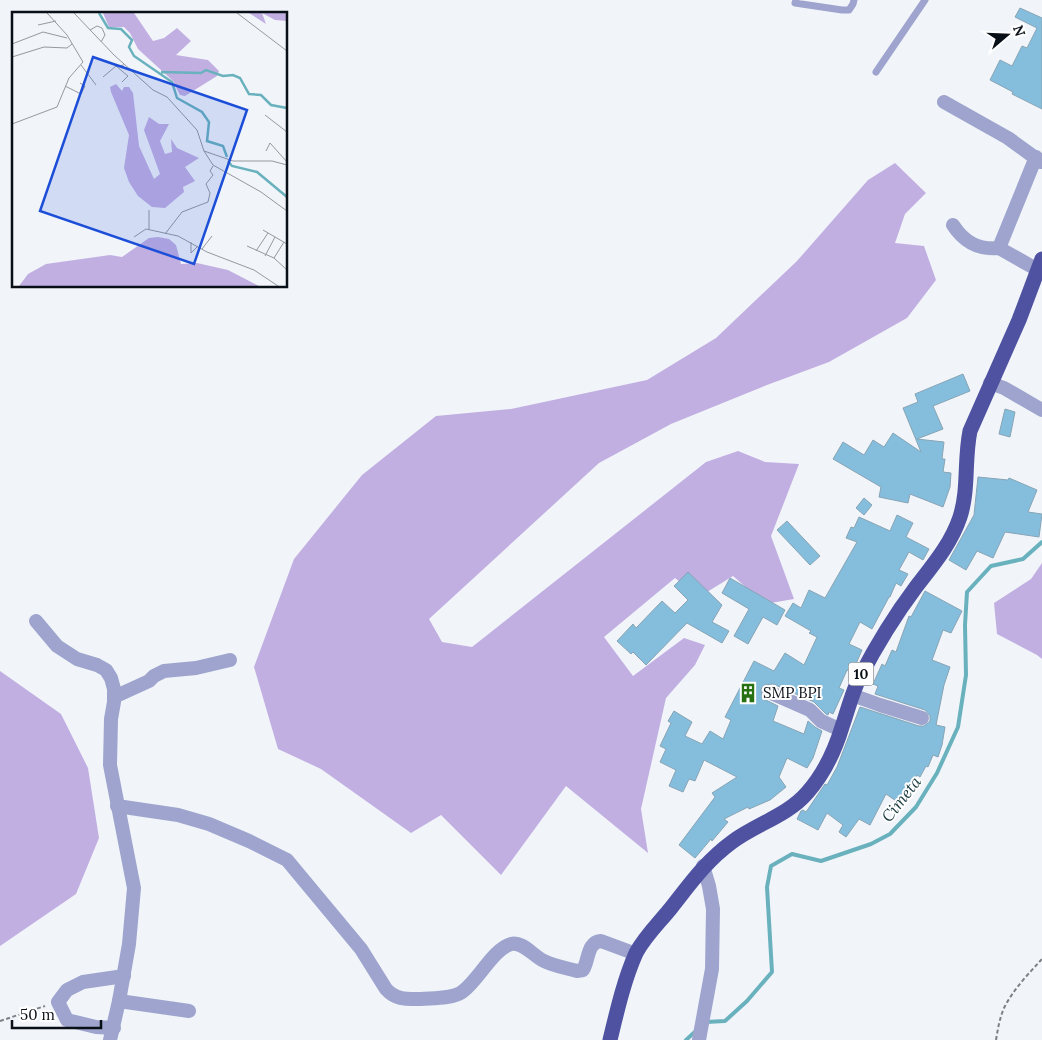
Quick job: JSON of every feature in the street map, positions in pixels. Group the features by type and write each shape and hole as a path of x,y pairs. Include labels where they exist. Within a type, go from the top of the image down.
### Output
{"highway":[{"name":"10","path":"610,1040 636,954 646,937 670,910 703,866 744,832 785,812 807,794 825,767 841,730 860,677 893,621 939,559 954,532 964,500 966,450 970,431 1040,265"}],"street":[{"path":"944,102 1008,138 1039,160 1002,243 998,248"},
{"path":"953,225 960,236 968,242 987,249 998,248 1040,265"},
{"path":"990,383 1004,388 1042,410"},
{"path":"36,621 57,646 77,659 106,670 111,678 114,697 111,719 110,765 134,888 132,921 124,976 112,1034 67,1020 58,1002 67,990 83,982 124,976"},
{"path":"114,697 149,681 164,671 196,668 230,660"},
{"path":"769,692 810,710 821,721 841,730"},
{"path":"852,695 922,718"},
{"path":"117,806 178,815 208,824 249,840 287,860 361,949 386,989 401,999 453,996 462,993 472,984 500,950 509,944 521,944 543,961 577,971 583,970 591,947 596,942 636,954"},
{"path":"699,1039 712,969 713,909 703,866"},
{"path":"119,1001 189,1011"}],"lane":[{"path":"795,1 849,10 854,0"},
{"path":"876,72 925,0"}],"path":[{"path":"996,1040 1000,1019 1006,1005 1028,974 1042,959"},
{"path":"0,1020 58,1002"}],"shaded area":[{"path":"895,163 926,193 905,214 895,243 924,246 936,280 907,318 829,362 671,424 599,463 429,619 442,642 472,647 706,462 738,451 765,462 799,464 771,536 794,599 765,604 733,576 699,597 675,578 604,637 633,676 684,638 705,645 695,665 666,698 641,809 648,853 566,786 501,875 441,815 411,833 321,769 278,749 254,667 294,559 362,475 436,416 511,409 647,380 716,338 797,261 868,180"},
{"path":"1042,563 1042,659 997,634 994,603 1031,579"},
{"path":"0,671 61,714 88,768 99,838 76,894 0,946"}],"building":[{"path":"1020,8 1042,18 1042,109 1012,94 1013,92 990,80 1000,60 1012,66 1022,46 1027,48 1037,28 1015,17"},
{"path":"963,374 970,391 933,406 943,429 917,439 944,442 942,459 945,459 943,472 951,473 950,487 943,507 910,494 908,503 879,497 881,487 833,459 843,442 864,455 873,440 884,447 893,433 921,452 903,408 918,402 915,394"},
{"path":"1005,409 1015,412 1010,437 999,434"},
{"path":"978,477 1008,480 1009,478 1037,490 1028,512 1042,514 1039,537 1005,532 993,558 977,551 966,570 949,560 974,515"},
{"path":"864,498 872,505 864,515 856,508"},
{"path":"897,515 913,523 906,537 929,549 923,560 909,552 899,570 908,574 901,586 896,583 872,629 860,622 849,644 862,650 852,673 847,670 839,688 844,690 833,714 829,712 828,715 826,714 814,702 773,684 764,685 761,689 762,698 778,706 773,721 804,734 808,721 822,731 813,758 807,768 787,758 779,777 786,787 770,800 749,809 748,807 724,819 728,822 695,858 679,845 715,797 712,793 737,777 704,760 695,781 689,779 683,792 669,786 676,770 660,762 666,749 660,746 671,723 668,721 674,711 692,722 685,736 702,744 710,731 723,739 731,720 725,717 754,661 774,671 785,653 804,665 817,637 809,633 811,631 785,616 793,603 801,608 809,590 825,598 857,542 846,538 851,527 854,528 859,517 890,531"},
{"path":"787,521 820,556 810,565 777,530"},
{"path":"688,572 722,605 712,622 729,631 722,643 687,623 646,665 633,652 631,654 617,641 633,624 636,628 662,601 675,613 688,600 674,586"},
{"path":"730,578 785,610 777,625 763,617 748,644 734,636 749,609 722,593"},
{"path":"925,591 962,611 951,633 943,630 932,660 950,667 944,685 936,725 945,727 938,757 933,755 928,767 926,766 920,777 917,775 899,803 886,794 870,825 859,819 846,837 839,832 843,825 827,813 818,830 797,819 801,811 806,812 825,784 827,785 837,767 860,707 919,726 924,726 930,721 930,716 925,710 875,694 878,686 873,684 882,664 885,666 892,650 896,652 909,616 911,617"}],"waterway":[{"name":"Cimeta","path":"706,1022 725,1021 747,1001 772,972 767,887 771,866 792,854 821,861 871,844 890,834 916,807 937,773 958,727 966,675 965,625 967,592 991,566 1023,559 1042,542"},
{"name":"Cimeta","path":"686,1040 697,1030"}],"place":[{"name":"SMP BPI","path":"748,693"}]}
